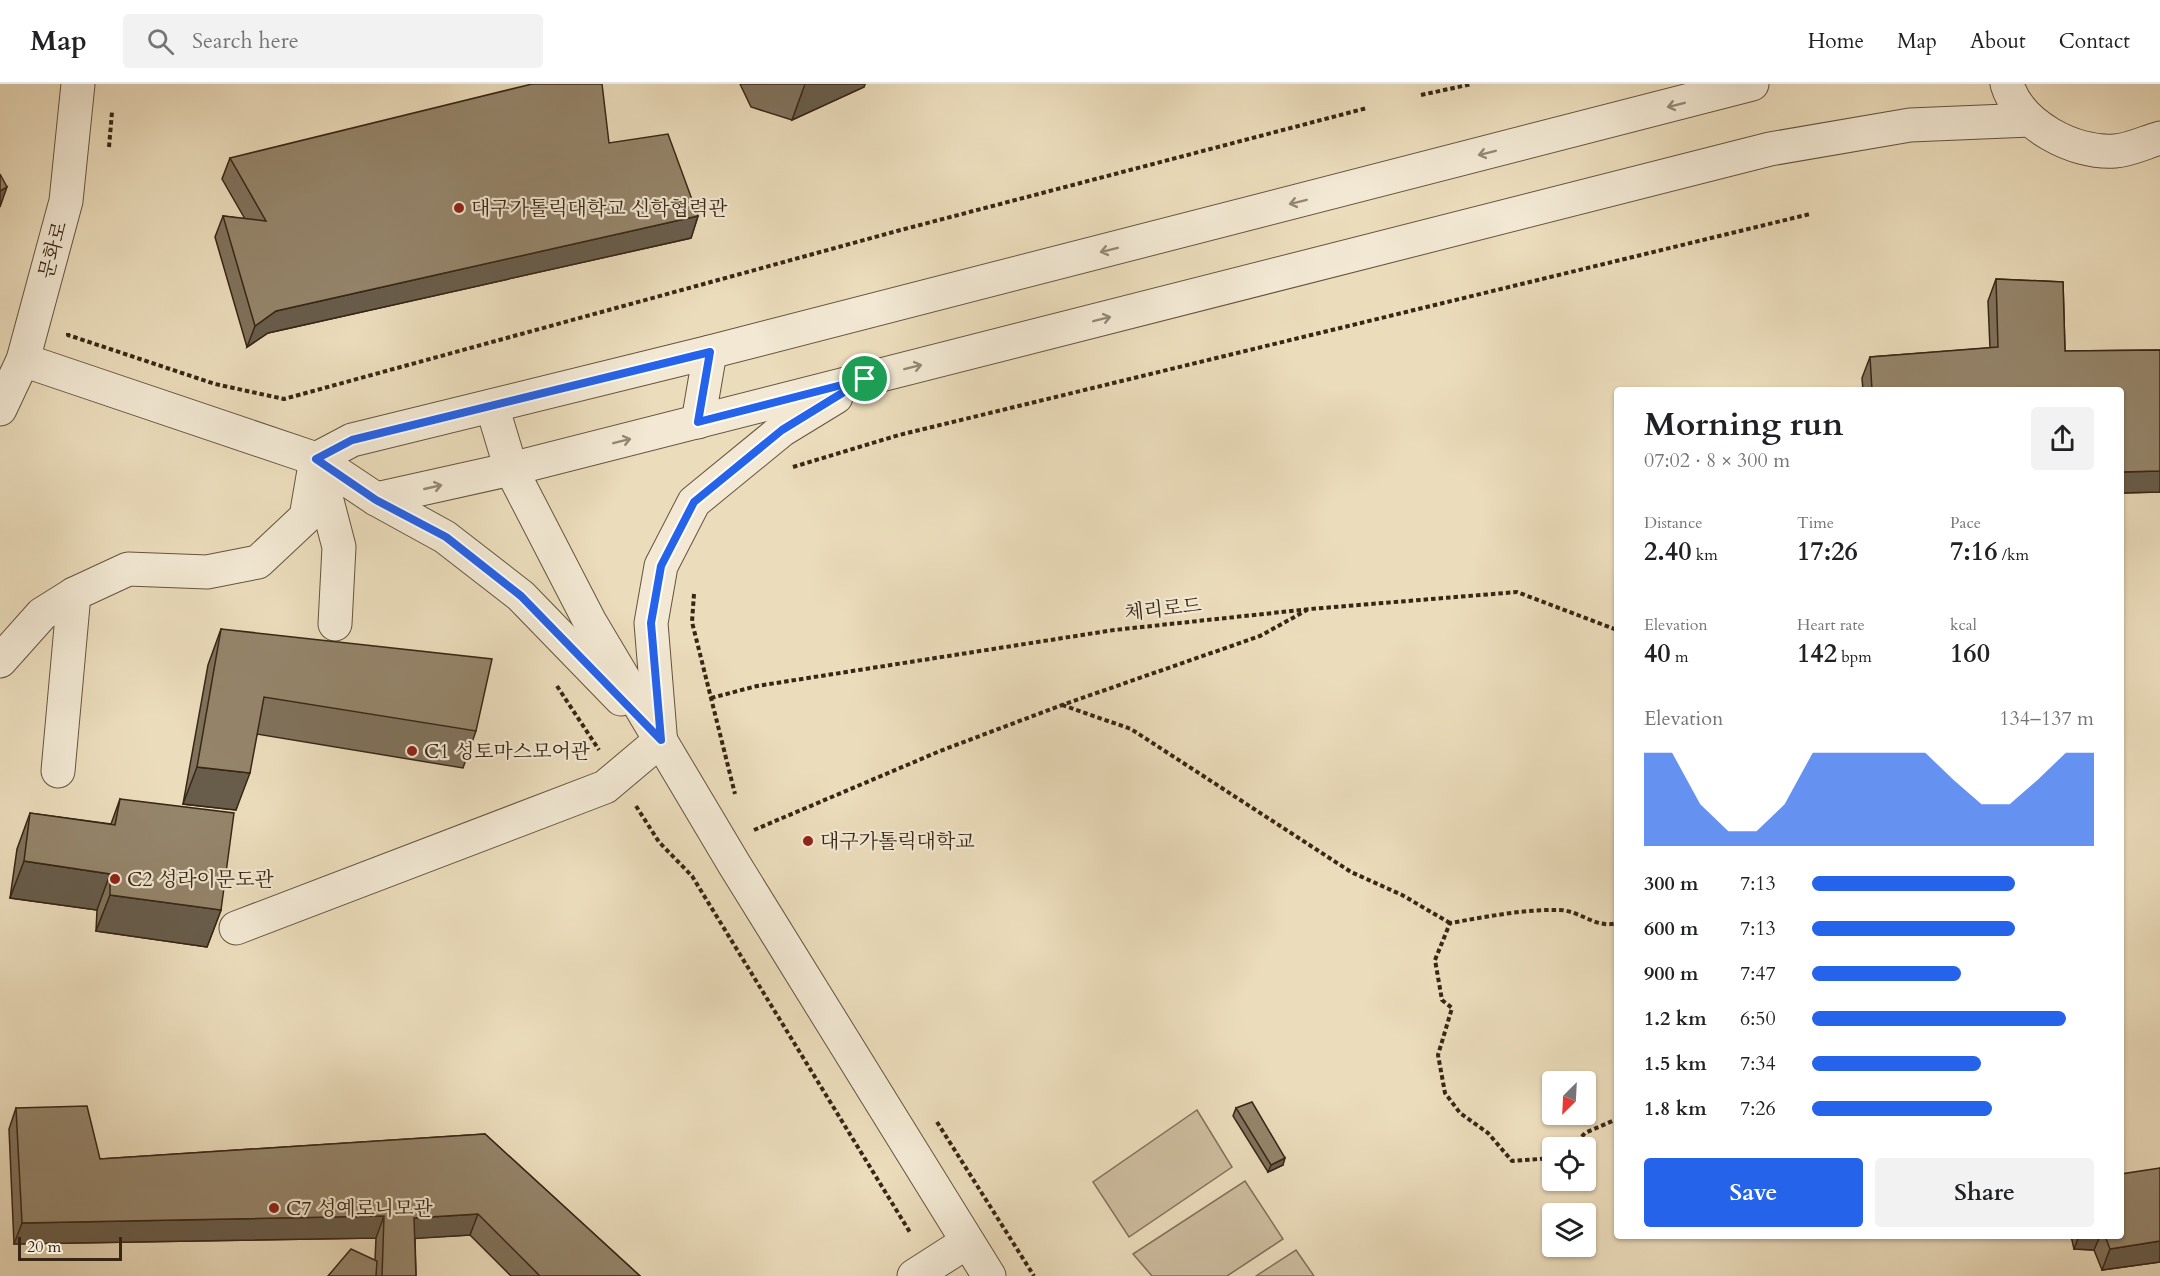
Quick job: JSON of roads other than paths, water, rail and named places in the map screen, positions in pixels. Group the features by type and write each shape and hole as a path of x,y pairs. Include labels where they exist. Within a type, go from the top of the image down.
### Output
{"street":[{"name":"문화로","path":"0,409 23,360 66,201 78,84"},
{"path":"316,459 352,440 710,352 1752,84"},
{"path":"2007,84 2009,92 2030,120 2058,140 2094,151 2117,151 2160,138"},
{"path":"376,500 698,422 1770,149 1910,125 2030,120"},
{"path":"698,422 710,352"},
{"path":"23,360 316,459 376,500 446,537 521,596 661,740"},
{"path":"661,740 651,623 661,566 694,502 782,430 865,379"},
{"path":"492,406 511,469 590,622 734,864 988,1276"},
{"path":"0,661 42,615 74,594 128,569 207,572 258,562 306,517 316,459"},
{"path":"316,459 339,547 335,624"},
{"path":"58,771 74,594"},
{"path":"236,928 605,787 661,740"},
{"path":"914,1276 968,1242"}],"place":[{"name":"대구가톨릭대학교 신학협력관","path":"459,208"},
{"name":"C1 성토마스모어관","path":"412,751"},
{"name":"대구가톨릭대학교","path":"808,841"},
{"name":"C2 성라이문도관","path":"115,879"},
{"name":"C7 성예로니모관","path":"274,1208"}]}
